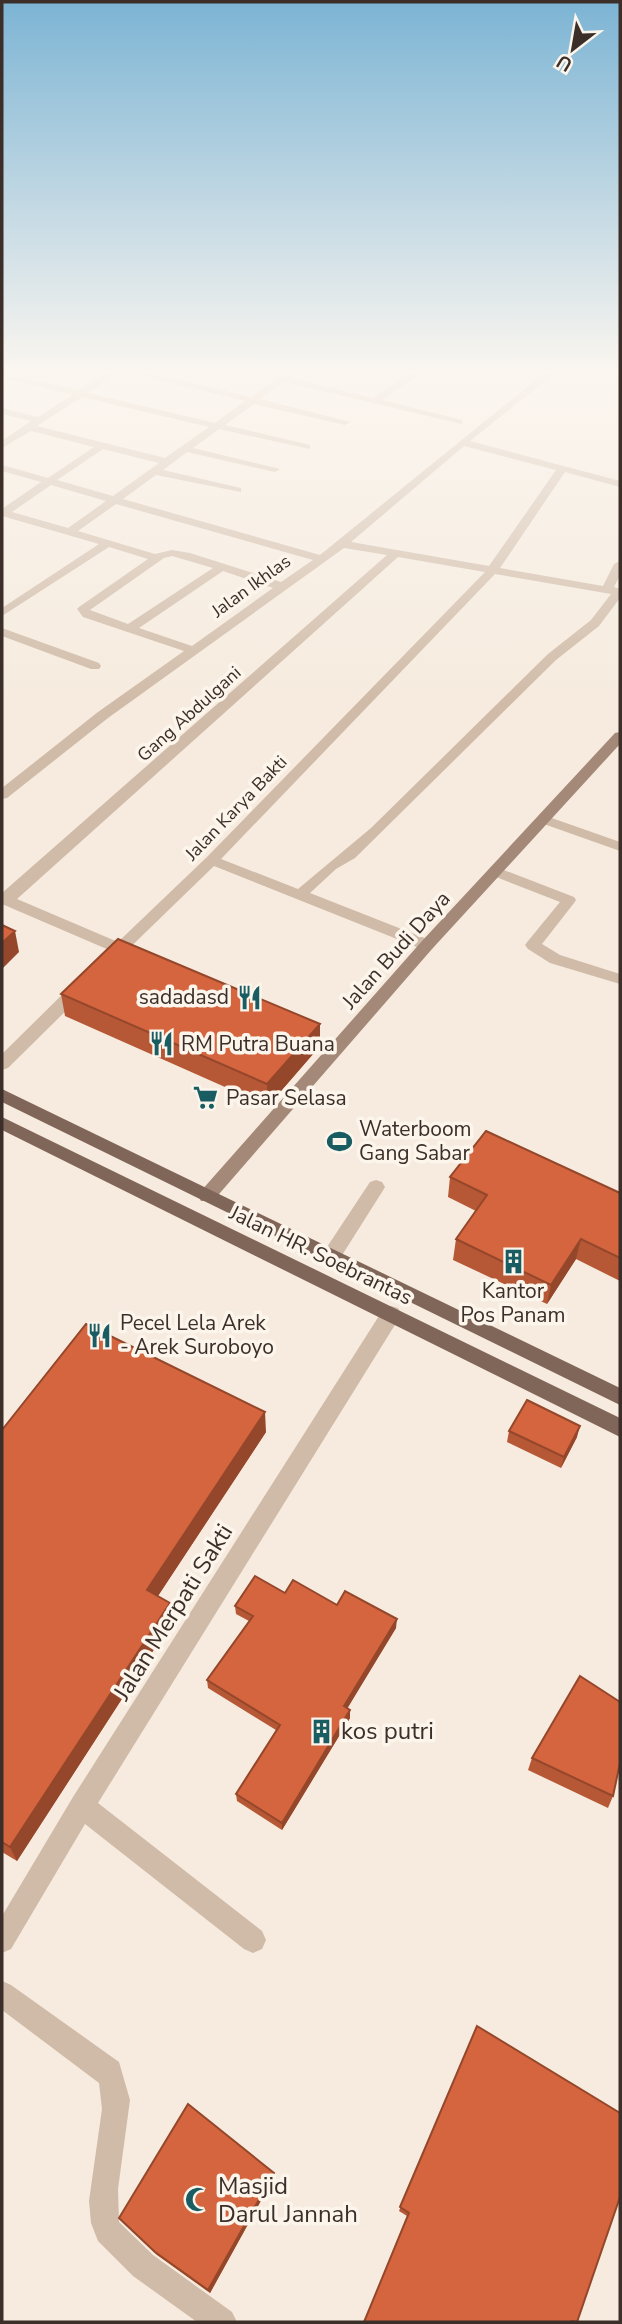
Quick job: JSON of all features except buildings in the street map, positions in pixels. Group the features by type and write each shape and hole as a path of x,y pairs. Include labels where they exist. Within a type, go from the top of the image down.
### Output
{"main road":[{"name":"Jalan HR. Soebrantas","path":"2,1095 620,1397"},
{"name":"Jalan HR. Soebrantas","path":"2,1123 620,1428"}],"street":[{"path":"2,513 46,482"},
{"path":"49,482 319,558"},
{"path":"70,532 139,482"},
{"path":"204,482 237,490"},
{"name":"Jalan Ikhlas","path":"2,796 80,733 280,586 342,544 414,482"},
{"name":"Jalan Karya Bakti","path":"2,1064 212,860 491,572 553,482"},
{"path":"2,513 157,558"},
{"path":"2,612 107,544"},
{"path":"342,544 491,572 615,591"},
{"path":"192,650 87,614 83,609 157,558 172,553 186,555 280,586"},
{"name":"Gang Abdulgani","path":"4,899 396,554"},
{"path":"300,895 338,860 351,855 552,657 595,623 615,591 620,564"},
{"path":"130,628 221,567"},
{"path":"2,632 95,667"},
{"name":"Jalan Budi Daya","path":"207,1196 427,945 546,820 620,736"},
{"path":"546,820 620,847"},
{"path":"212,860 427,945"},
{"path":"496,872 569,900 533,945 555,959 620,979"},
{"path":"4,899 119,948"},
{"path":"332,1255 376,1187"},
{"name":"Jalan Merpati Sakti","path":"2,1940 82,1806 391,1314"},
{"path":"82,1806 253,1940"},
{"path":"2,1994 109,2072 116,2088 118,2111 110,2143 104,2214 108,2231 124,2250 222,2322"}],"place":[{"name":"sadadasd","path":"249,997"},
{"name":"RM Putra Buana","path":"161,1044"},
{"name":"Pasar Selasa","path":"206,1098"},
{"name":"Waterboom Gang Sabar","path":"339,1141"},
{"name":"Kantor Pos Panam","path":"513,1262"},
{"name":"Pecel Lela Arek - Arek Suroboyo","path":"100,1335"},
{"name":"kos putri","path":"321,1731"},
{"name":"Masjid Darul Jannah","path":"198,2200"}]}
